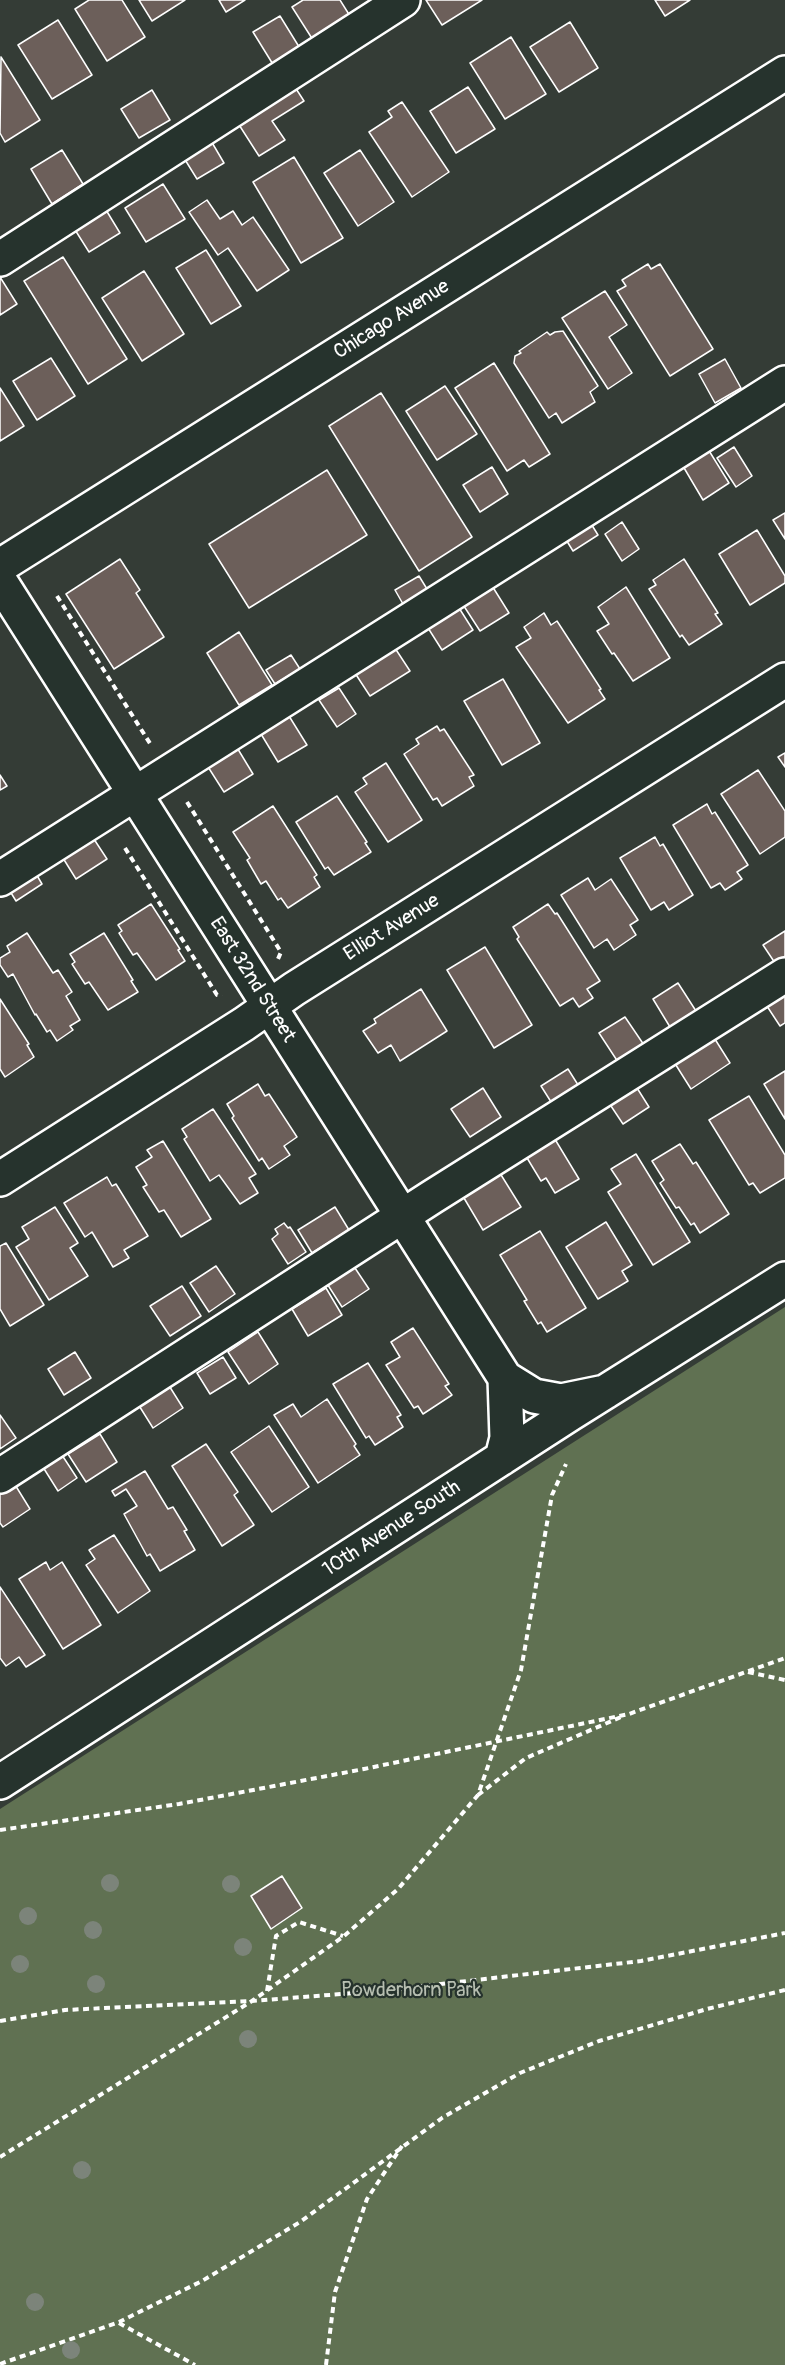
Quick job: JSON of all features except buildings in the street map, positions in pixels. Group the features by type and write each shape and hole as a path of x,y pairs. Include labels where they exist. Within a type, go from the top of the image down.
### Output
{"street":[{"path":"0,259 403,0"},
{"name":"Chicago Avenue","path":"0,566 785,73"},
{"path":"0,879 785,383"},
{"name":"East 32nd Street","path":"0,581 505,1378 534,1396 561,1401 605,1392"},
{"name":"Elliot Avenue","path":"0,1179 785,680"},
{"path":"0,1476 403,1215 785,975"},
{"name":"10th Avenue South","path":"0,1782 605,1392 785,1279"},
{"path":"502,1458 507,1438 505,1378"}],"path":[{"path":"478,1795 521,1670 552,1495 566,1464"},
{"path":"0,2157 252,2001 344,1936 398,1889 478,1795 526,1758 629,1714 785,1658"},
{"path":"747,1672 785,1680"},
{"path":"0,1830 179,1804 364,1769 629,1714"},
{"path":"267,1991 276,1936 299,1922 344,1936"},
{"path":"0,2021 65,2010 252,2001 380,1991 641,1961 785,1933"},
{"path":"0,2364 119,2322 202,2281 300,2222 442,2118 520,2073 599,2041 707,2009 785,1990"},
{"path":"326,2365 335,2292 366,2199 405,2143"},
{"path":"119,2322 195,2365"}],"green space":[{"name":"Powderhorn Park","path":"785,1307 785,2365 0,2365 0,1809"}]}
